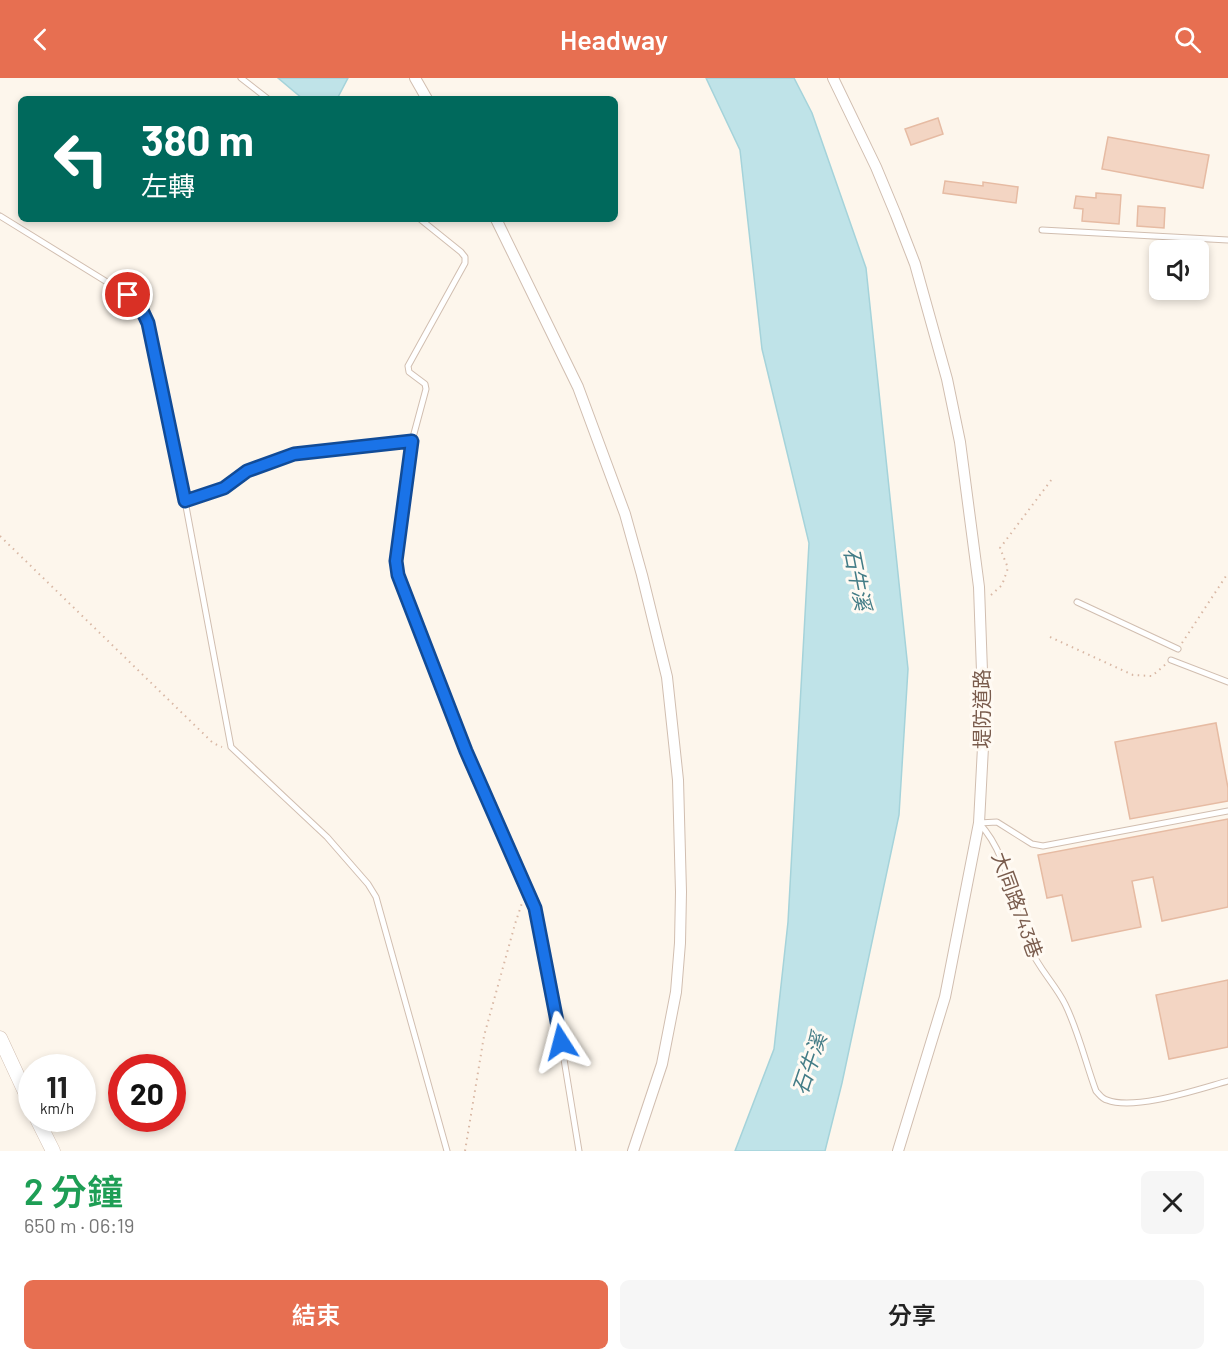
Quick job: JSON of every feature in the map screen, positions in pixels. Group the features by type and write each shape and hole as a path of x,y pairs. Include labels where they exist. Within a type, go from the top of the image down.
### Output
{"street":[{"path":"415,78 425,96"},
{"name":"堤防道路","path":"833,78 876,167 915,264 947,379 960,442 978,572 980,605 984,728 979,824 945,997 898,1151"},
{"path":"497,222 578,387 624,514 642,575 666,677 678,780 680,943 676,992 662,1064 633,1151"},
{"path":"0,1038 18,1077"},
{"path":"44,1132 53,1151"}],"lane":[{"path":"241,78 264,96"},
{"path":"0,216 128,295 141,308 148,323 185,501 231,747 327,837 368,884 376,897 447,1151"},
{"path":"424,222 461,252 465,257 465,263 408,366 409,372 425,384 426,389 412,441 396,561 398,575 466,751 535,908 554,998 579,1151"},
{"path":"1042,230 1228,240"},
{"path":"185,501 224,488 247,471 294,454 412,441"},
{"path":"1077,602 1178,649"},
{"path":"1171,660 1228,682"},
{"path":"979,824 997,822 1032,844 1043,846 1228,811"},
{"name":"大同路743巷","path":"979,824 991,836 999,854 1027,943 1036,962 1066,1006 1096,1091 1104,1099 1115,1103 1152,1101 1228,1081"}],"path":[{"path":"980,605 1002,585 1006,575 1008,568 1000,548 1052,479"},
{"path":"0,536 213,742 221,747 231,747"},
{"path":"1178,649 1228,573"},
{"path":"1050,637 1133,675 1152,676 1171,660"},
{"path":"465,1151 484,1036 515,924 528,890"}],"water":[{"path":"278,78 348,78 339,96 299,96"},
{"name":"石牛溪","path":"706,78 794,78 812,113 866,268 908,669 899,815 842,1083 825,1151 735,1151 774,1049 788,922 809,543 762,349 740,150"}],"building":[{"path":"938,118 943,134 911,145 905,129"},
{"path":"1108,137 1209,155 1203,188 1102,169"},
{"path":"945,181 983,186 983,182 1018,187 1016,203 943,193"},
{"path":"1096,193 1121,195 1119,224 1082,221 1083,209 1074,208 1076,196 1096,198"},
{"path":"1138,206 1165,208 1164,228 1137,226"},
{"path":"1216,723 1228,788 1228,801 1130,819 1115,742"},
{"path":"1228,819 1228,907 1162,921 1153,877 1132,881 1141,927 1072,941 1062,895 1047,898 1038,855"},
{"path":"1228,980 1228,1047 1169,1059 1156,995"}],"route":[{"path":"128,295 141,308 148,323 185,501 224,488 247,471 294,454 412,441 396,561 398,575 466,751 535,908 561,1042"}]}
